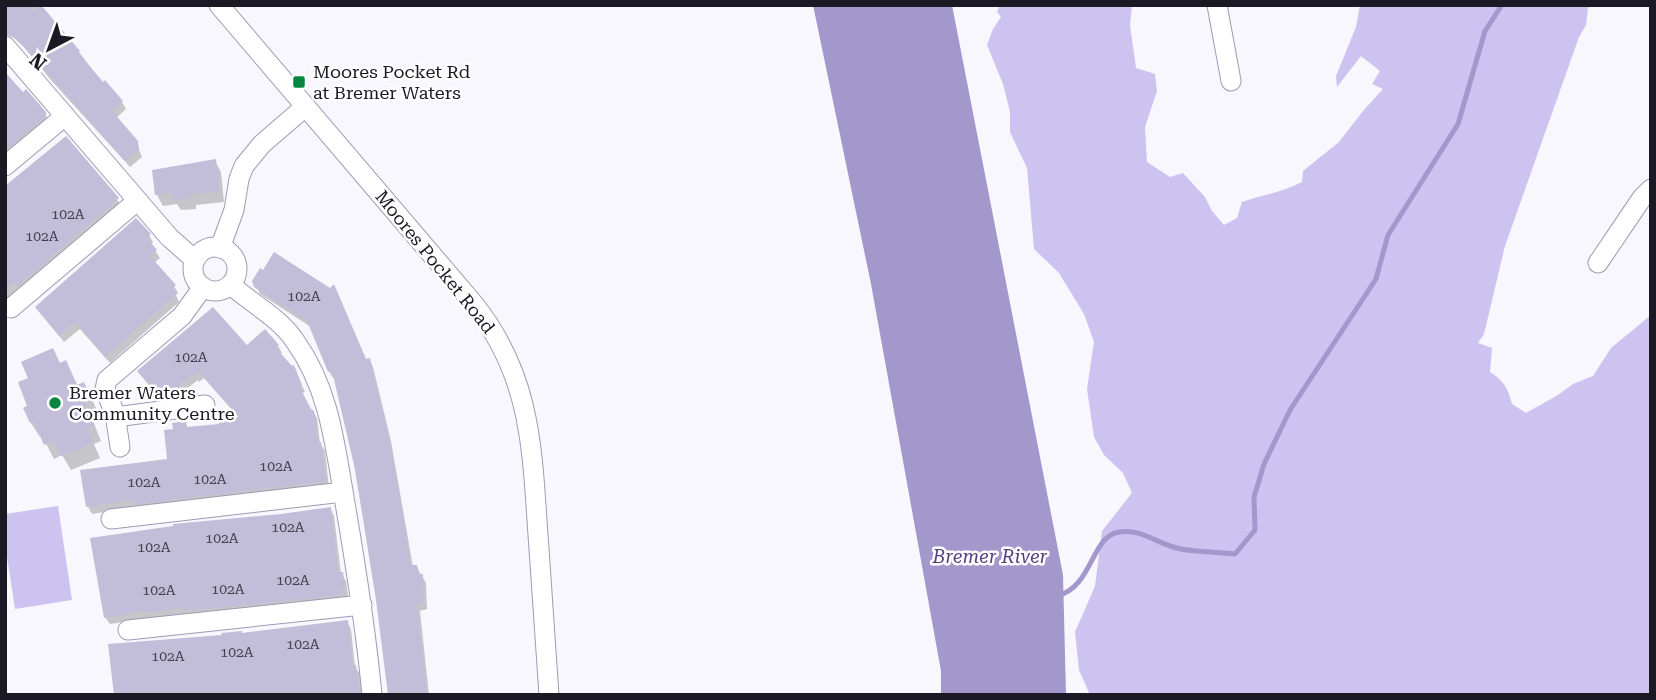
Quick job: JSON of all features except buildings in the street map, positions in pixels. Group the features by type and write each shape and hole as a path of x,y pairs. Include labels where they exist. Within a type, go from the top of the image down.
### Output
{"street":[{"name":"Moores Pocket Road","path":"219,5 484,317 504,349 527,414 531,441 549,695"},
{"path":"1217,5 1231,81"},
{"path":"5,46 137,201 169,237 195,260"},
{"path":"220,248 234,210 240,176 247,162 262,144 305,107"},
{"path":"5,166 65,116"},
{"path":"1598,263 1651,189"},
{"path":"11,308 137,201"},
{"path":"220,248 229,252 237,263 237,273 230,285 218,291 203,287 194,273 195,260 205,250 220,248"},
{"path":"230,285 278,321 293,337 305,356 327,404 362,605 372,695"},
{"path":"120,447 116,417 106,391 107,380 182,316 203,287"},
{"path":"116,417 205,405"},
{"path":"111,519 343,492"},
{"path":"128,630 362,605"}],"shaded area":[{"path":"1000,5 1132,5 1130,25 1136,68 1155,74 1157,91 1145,127 1147,162 1170,177 1183,173 1205,197 1224,225 1237,218 1242,202 1302,182 1303,171 1339,142 1383,89 1372,84 1380,71 1361,56 1337,87 1336,76 1356,27 1360,5 1593,5 1588,8 1586,25 1579,37 1505,246 1484,334 1478,343 1492,348 1490,372 1504,385 1512,404 1526,413 1573,384 1593,376 1611,348 1651,315 1651,695 1090,695 1079,670 1075,632 1095,586 1102,531 1132,493 1123,473 1104,455 1094,437 1087,389 1094,342 1084,314 1059,273 1034,249 1027,168 1010,132 1010,112 1003,84 987,45 1001,17 997,12"},
{"path":"58,506 72,600 15,609 5,544 5,514"}],"water":[{"name":"Bremer River","path":"813,5 952,5 1063,575 1066,695 941,695 941,671 871,284"}],"waterway":[{"path":"1057,596 1078,583 1103,542 1119,532 1135,532 1181,549 1235,554 1255,530 1254,497 1264,464 1290,410 1376,279 1388,235 1458,124 1485,31 1502,5"}],"place":[{"name":"Moores Pocket Rd at Bremer Waters","path":"299,82"},
{"name":"Bremer Waters Community Centre","path":"55,403"}]}
